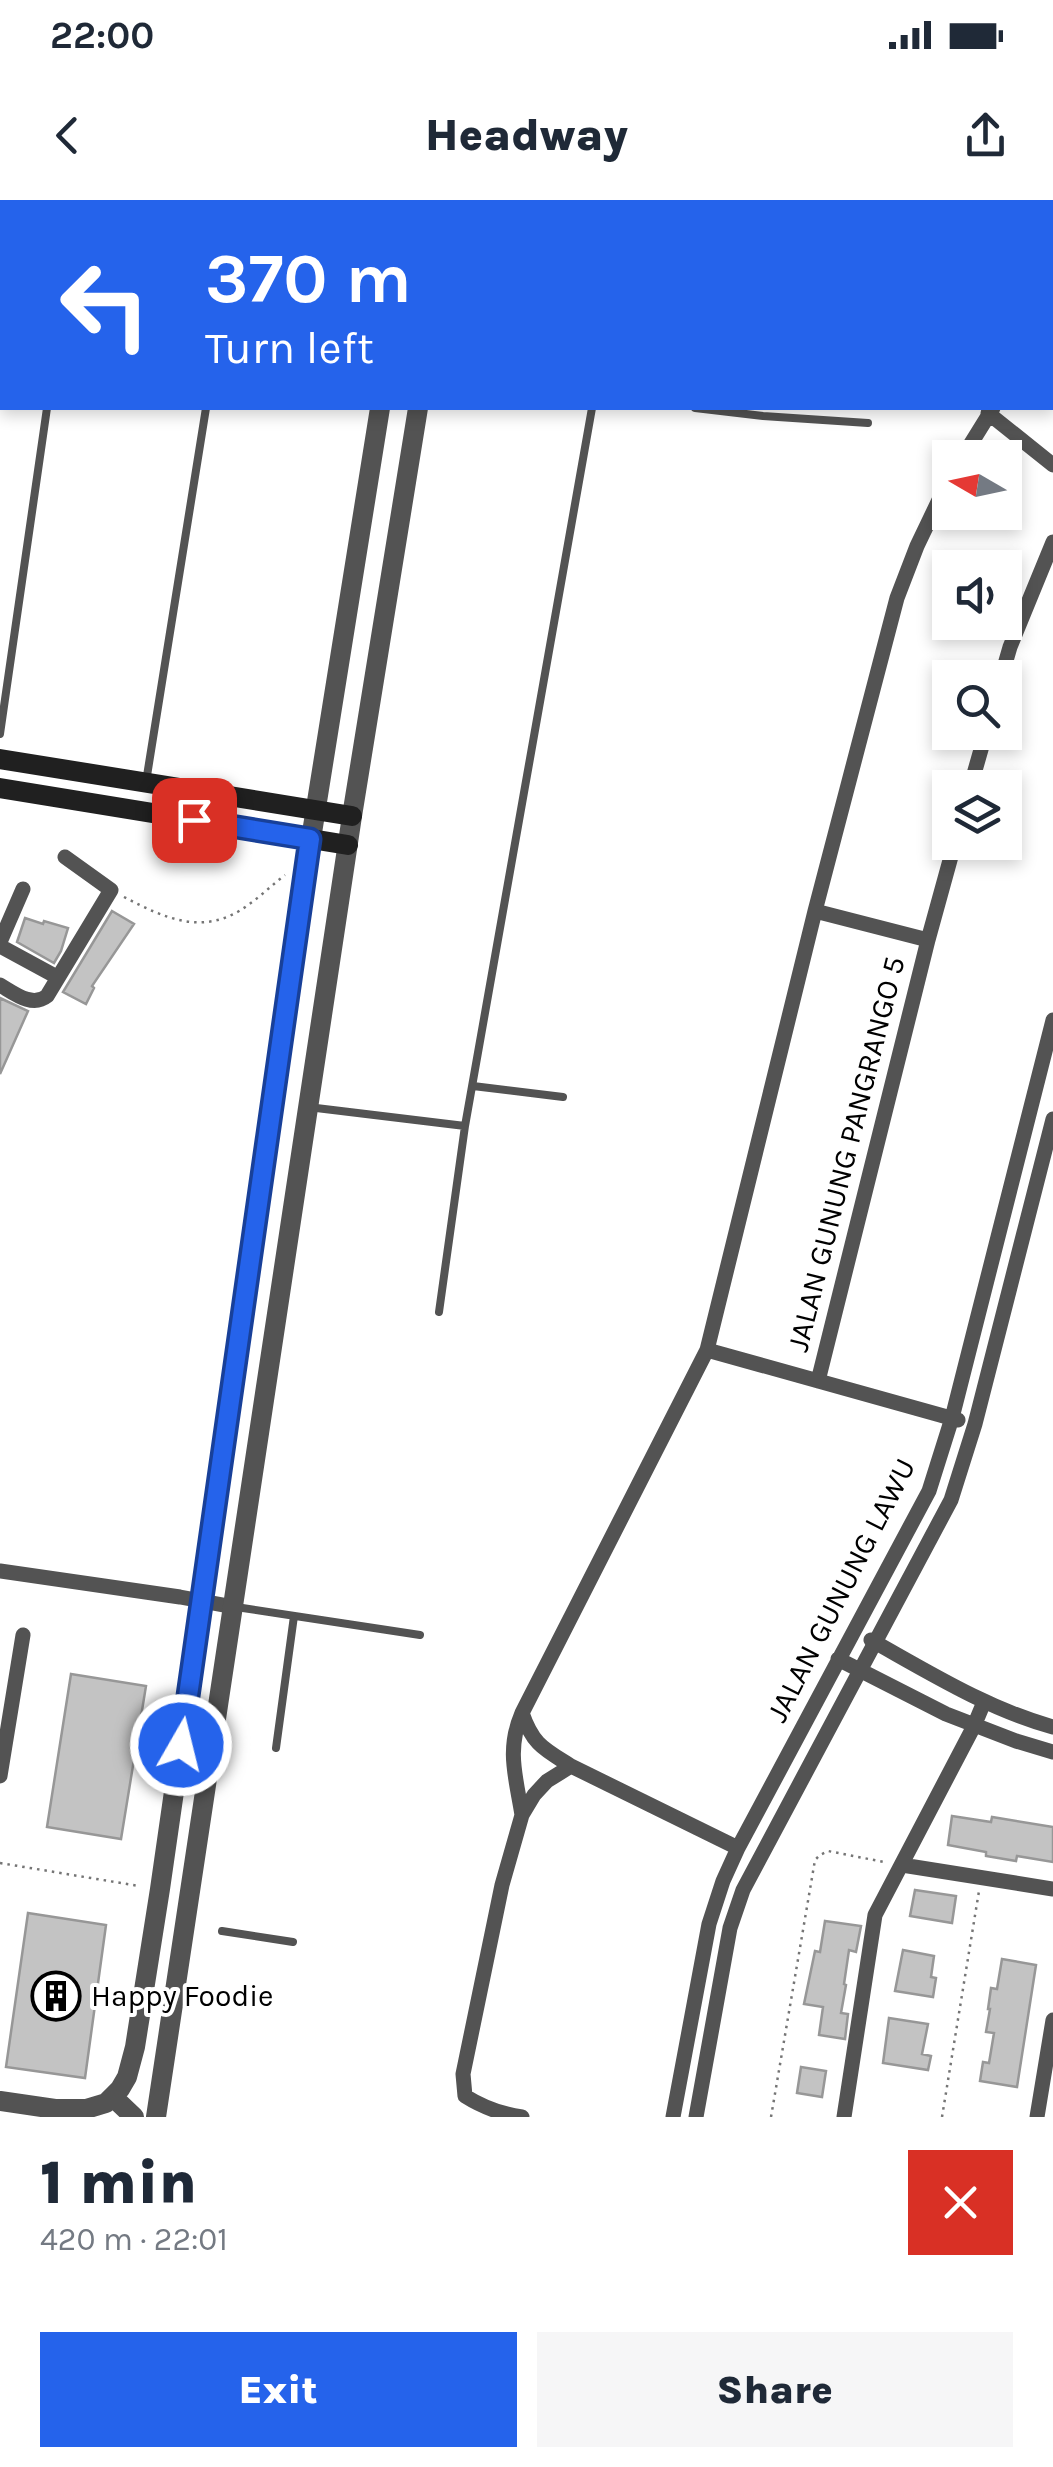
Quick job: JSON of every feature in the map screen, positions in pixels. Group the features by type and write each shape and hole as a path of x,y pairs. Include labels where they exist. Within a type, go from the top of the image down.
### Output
{"main road":[{"path":"0,759 352,816"},
{"path":"0,788 348,844"}],"street":[{"path":"0,2101 56,2108 97,2107 113,2097 127,2076 135,2047 310,839 380,410"},
{"path":"156,2117 352,816 418,410"},
{"path":"972,440 990,410 1053,464"},
{"path":"522,1815 512,1756 513,1733 707,1350 815,911 898,598 932,515"},
{"path":"1006,660 1053,542"},
{"path":"0,985 35,1002 47,996 111,890 65,857"},
{"name":"JALAN GUNUNG PANGRANGO 5","path":"818,1381 950,860"},
{"path":"22,889 0,944 57,976"},
{"path":"815,911 928,940"},
{"name":"JALAN GUNUNG LAWU","path":"674,2117 709,1924 724,1881 929,1491 952,1418 1053,1020"},
{"name":"JALAN GUNUNG LAWU","path":"696,2117 730,1928 743,1890 951,1500 1053,1119"},
{"path":"707,1350 974,1424"},
{"path":"0,1571 234,1606"},
{"path":"854,1632 984,1702 1026,1720 1053,1726"},
{"path":"0,1776 23,1636"},
{"path":"838,1659 946,1714 1053,1752"},
{"path":"844,2117 875,1915 984,1702"},
{"path":"522,1713 537,1744 572,1766 738,1848"},
{"path":"522,2117 499,2115 464,2096 463,2074 502,1886 522,1815 547,1781 572,1766"},
{"path":"902,1865 1053,1889"},
{"path":"1037,2117 1053,2020"},
{"path":"113,2097 134,2117"}],"lane":[{"path":"0,734 48,410"},
{"path":"146,782 206,410"},
{"path":"439,1312 466,1126 592,410"},
{"path":"730,410 868,423"},
{"path":"473,1086 563,1097"},
{"path":"308,1107 466,1126"},
{"path":"234,1606 420,1635"},
{"path":"276,1748 294,1616"},
{"path":"222,1931 292,1942"}],"path":[{"path":"111,890 176,920 212,924 246,907 287,874 306,874"},
{"path":"771,2117 815,1860 828,1851 902,1865"},
{"path":"0,1863 140,1886"},
{"path":"942,2117 981,1877"}],"building":[{"path":"112,911 134,924 92,986 86,1004 63,992"},
{"path":"25,918 68,928 54,963 17,942"},
{"path":"0,998 28,1011 0,1074"},
{"path":"71,1674 146,1686 121,1839 47,1827"},
{"path":"952,1816 991,1822 992,1817 1053,1827 1053,1862 1017,1856 1016,1861 948,1845"},
{"path":"915,1890 956,1896 952,1923 910,1916"},
{"name":"Happy Foodie","path":"28,1913 106,1925 85,2078 6,2067"},
{"path":"825,1921 861,1926 856,1952 849,1950 844,1984 841,2013 848,2014 845,2039 819,2035 823,2007 804,2004"},
{"path":"903,1950 934,1956 933,1997 895,1991"},
{"path":"1002,1959 1036,1965 1017,2087 980,2081 983,2062 989,2063 994,2033 986,2032 991,1988 997,1989"},
{"path":"889,2018 928,2024 922,2054 931,2056 928,2070 883,2063"},
{"path":"801,2067 826,2071 822,2097 797,2093"}],"place":[{"name":"Happy Foodie","path":"56,1996"}],"route":[{"path":"181,1745 310,839 194,820"}]}
